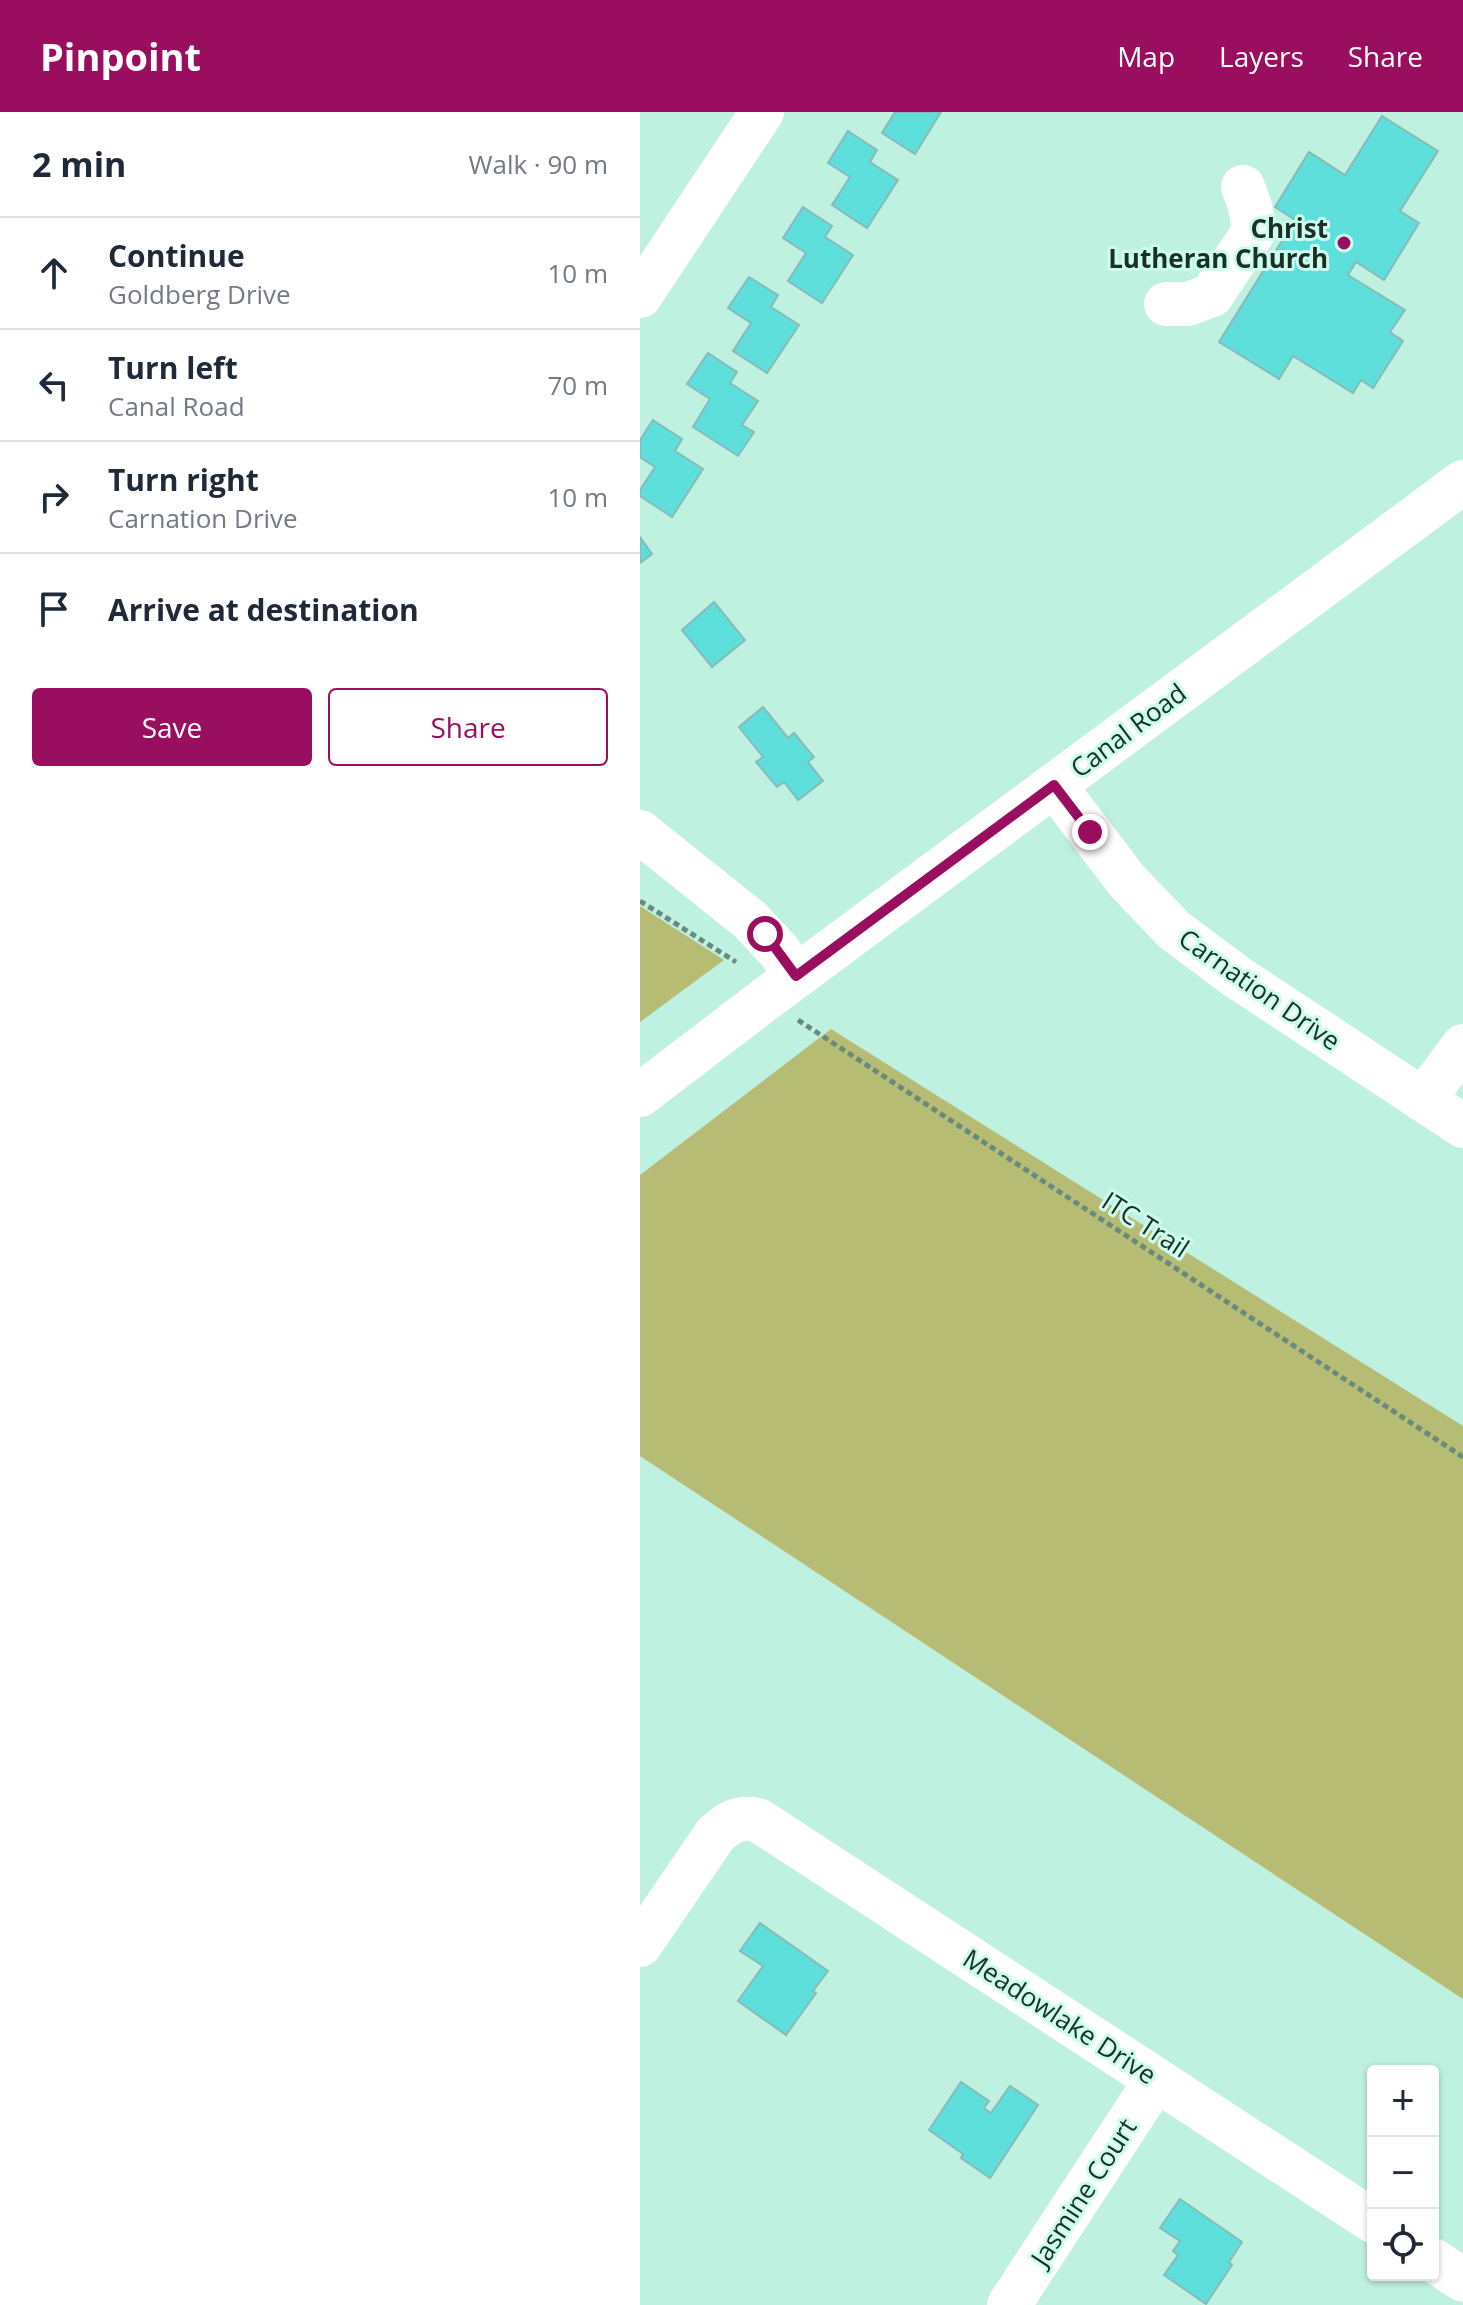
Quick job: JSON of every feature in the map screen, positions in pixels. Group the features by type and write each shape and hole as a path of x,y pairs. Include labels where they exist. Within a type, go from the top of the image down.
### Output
{"street":[{"path":"640,296 762,112"},
{"path":"1166,304 1188,304 1212,295 1254,231 1243,187"},
{"name":"Canal Road","path":"640,1095 1463,482"},
{"name":"Carnation Drive","path":"1054,785 1127,881 1174,930 1237,977 1463,1126"},
{"path":"640,832 750,920 772,943 796,976"},
{"path":"1423,1100 1463,1046"},
{"name":"Meadowlake Drive","path":"640,1945 715,1835 729,1822 745,1817 771,1826 1367,2217"},
{"name":"Jasmine Court","path":"1009,2305 1156,2080"},
{"path":"1439,2264 1463,2280"}],"path":[{"path":"640,901 730,959"},
{"name":"ITC Trail","path":"806,1026 1463,1457"}],"green space":[{"path":"640,906 724,960 640,1022"},
{"path":"831,1029 1463,1426 1463,1999 640,1456 640,1175"}],"building":[{"path":"895,112 941,112 915,154 882,133"},
{"name":"Christ Lutheran Church","path":"1382,116 1438,151 1400,211 1419,223 1384,280 1356,262 1348,275 1405,310 1390,332 1403,341 1373,388 1361,380 1353,393 1293,356 1279,379 1219,342 1295,220 1275,207 1309,152 1345,175"},
{"path":"848,131 877,150 870,162 898,180 867,228 832,205 850,177 828,163"},
{"path":"803,207 832,226 825,237 853,255 822,303 788,281 806,253 783,238"},
{"path":"749,277 778,295 771,307 799,325 767,373 733,351 751,323 728,308"},
{"path":"708,353 737,372 730,383 758,401 742,425 754,432 738,456 693,427 710,399 687,384"},
{"path":"653,420 682,439 675,451 703,469 672,517 640,496 640,490 655,467 640,457 640,440"},
{"path":"640,537 652,554 640,563"},
{"path":"714,602 745,640 712,667 682,630"},
{"path":"763,707 788,738 794,733 814,757 808,762 823,781 798,800 784,782 777,787 756,762 763,757 739,727"},
{"path":"760,1923 828,1971 786,2035 738,2001 763,1966 740,1951"},
{"path":"961,2082 989,2101 984,2108 991,2113 1010,2086 1038,2105 990,2178 929,2130"},
{"path":"1180,2199 1242,2242 1229,2262 1232,2265 1206,2304 1164,2275 1178,2255 1173,2251 1180,2241 1160,2228"}],"place":[{"name":"Christ Lutheran Church","path":"1344,243"}],"route":[{"path":"765,934 796,976 1054,785 1090,832"}]}
